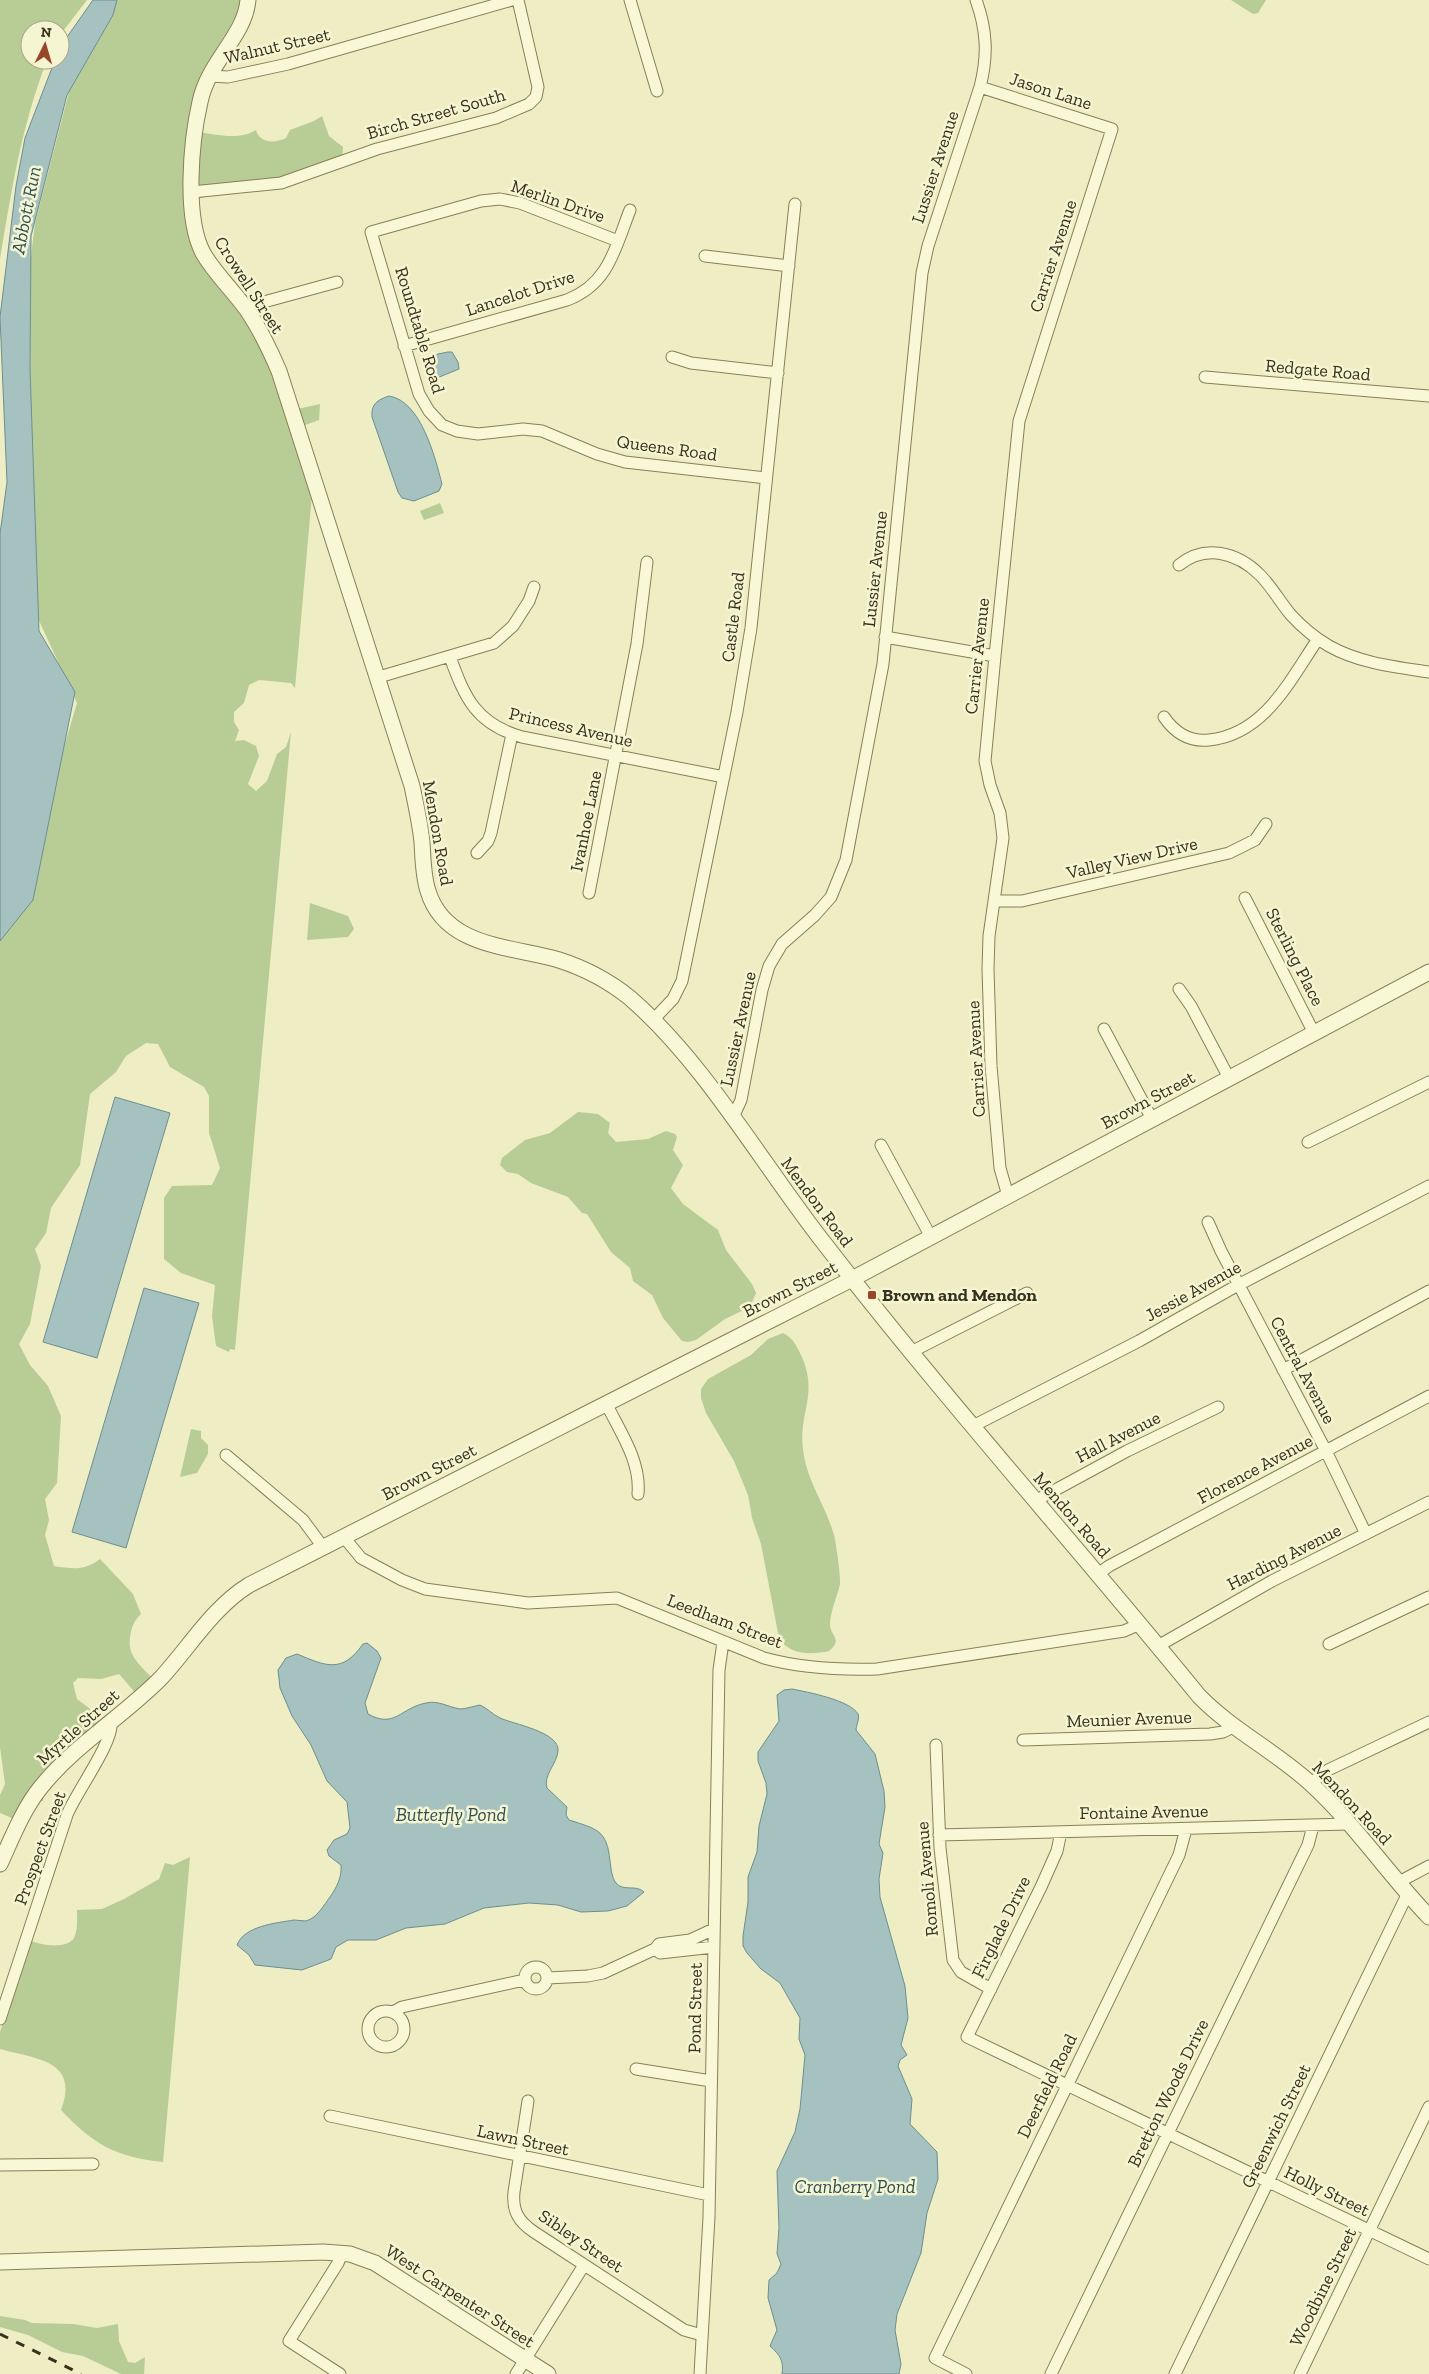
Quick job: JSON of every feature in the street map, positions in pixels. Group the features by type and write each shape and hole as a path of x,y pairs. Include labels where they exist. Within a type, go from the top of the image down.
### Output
{"street":[{"name":"Crowell Street","path":"248,0 242,24 203,88 198,114 192,192 195,226 202,250 247,310 279,371 311,477"},
{"name":"Walnut Street","path":"209,76 220,78 236,75 353,46 512,0"},
{"name":"Birch Street South","path":"192,192 281,183 377,149 496,118 529,104 536,97 538,88 518,0"},
{"path":"630,0 656,91"},
{"name":"Lussier Avenue","path":"731,1117 741,1100 762,990 769,966 782,944 831,898 842,874 879,689 922,273 928,246 980,87 986,50 984,27 976,0"},
{"name":"Jason Lane","path":"980,87 1112,128"},
{"name":"Carrier Avenue","path":"1008,1196 1001,1177 991,1066 988,952 1002,852 1002,827 985,761 995,656 1022,411 1112,128"},
{"name":"Merlin Drive","path":"371,232 481,201 500,199 520,203 618,241"},
{"name":"Castle Road","path":"653,1020 672,999 682,981 724,777 748,648 795,204"},
{"name":"Lancelot Drive","path":"404,346 576,296 590,288 602,275 630,210"},
{"name":"Roundtable Road","path":"371,232 419,394 428,411 449,428 478,434"},
{"path":"705,256 789,266"},
{"path":"247,310 260,303 337,282"},
{"path":"672,357 691,363 778,373"},
{"name":"Redgate Road","path":"1205,378 1429,396"},
{"name":"Queens Road","path":"478,434 523,429 542,431 597,454 625,462 766,478"},
{"name":"Mendon Road","path":"311,477 378,677 416,803 428,892 445,922 469,937 561,961 594,974 628,997 653,1020 695,1068 804,1218 911,1352 1206,1704 1311,1783 1429,1917"},
{"path":"1178,565 1191,556 1208,552 1230,556 1241,561 1261,576 1293,617 1318,638 1338,650 1362,659 1429,672"},
{"name":"Ivanhoe Lane","path":"589,894 637,644 647,562"},
{"path":"378,677 483,647 501,638 524,610 534,587"},
{"path":"885,637 995,656"},
{"path":"1164,717 1174,729 1197,740 1218,739 1246,728 1274,704 1318,638"},
{"name":"Princess Avenue","path":"450,657 469,703 493,725 512,734 724,777"},
{"path":"478,853 488,841 491,832 512,734"},
{"name":"Valley View Drive","path":"994,901 1022,901 1229,853 1255,840 1266,824"},
{"name":"Sterling Place","path":"1245,898 1314,1033"},
{"name":"Brown Street","path":"201,1631 220,1608 241,1590 343,1536 931,1237 1429,972"},
{"path":"1179,989 1194,1010 1229,1078"},
{"path":"1104,1029 1152,1119"},
{"path":"1308,1142 1429,1082"},
{"path":"881,1145 931,1237"},
{"name":"Jessie Avenue","path":"973,1426 1139,1341 1238,1285 1429,1186"},
{"name":"Central Avenue","path":"1208,1222 1238,1285 1326,1451 1366,1534"},
{"path":"1283,1370 1429,1291"},
{"path":"911,1352 1027,1293"},
{"name":"Florence Avenue","path":"1098,1574 1109,1566 1429,1396"},
{"path":"606,1403 636,1464 639,1482 638,1494"},
{"name":"Hall Avenue","path":"1035,1501 1127,1451 1218,1407"},
{"path":"226,1455 302,1520 323,1547"},
{"name":"Harding Avenue","path":"1158,1646 1272,1581 1429,1502"},
{"name":"Leedham Street","path":"343,1536 361,1558 402,1580 426,1589 528,1602 617,1598 723,1642 780,1662 840,1668 877,1669 1124,1631 1140,1624"},
{"path":"1329,1644 1429,1597"},
{"name":"Myrtle Street","path":"0,1864 25,1812 40,1788 67,1758 161,1678 201,1631"},
{"name":"Pond Street","path":"700,2374 709,2195 719,1670 723,1642"},
{"name":"Prospect Street","path":"0,2019 67,1815 76,1795 109,1739 111,1722"},
{"path":"1311,1783 1325,1772 1429,1722"},
{"name":"Meunier Avenue","path":"1023,1740 1214,1734 1235,1726"},
{"name":"Romoli Avenue","path":"936,1745 939,1835 954,1964 961,1972 991,1989"},
{"name":"Fontaine Avenue","path":"939,1835 1349,1824"},
{"name":"Bretton Woods Drive","path":"1051,2374 1308,1845 1313,1826"},
{"name":"Deerfield Road","path":"966,2374 934,2358 1179,1855 1186,1829"},
{"name":"Firglade Drive","path":"967,2036 1055,1855 1062,1832"},
{"path":"1403,1888 1429,1866"},
{"name":"Greenwich Street","path":"1175,2374 1268,2182 1403,1888"},
{"path":"547,1978 588,1976 603,1972 656,1949 659,1944 690,1940 714,1929"},
{"path":"656,1949 660,1953 714,1947"},
{"path":"535,1967 545,1971 547,1978 542,1988 535,1990 528,1986 524,1980 528,1970 535,1967"},
{"path":"392,2012 402,2007 524,1980"},
{"name":"Holly Street","path":"967,2036 1429,2259"},
{"path":"636,2069 711,2081"},
{"name":"Sibley Street","path":"528,2101 513,2200 516,2215 528,2228 684,2330 702,2335"},
{"name":"Woodbine Street","path":"1300,2374 1429,2107"},
{"name":"Lawn Street","path":"330,2116 519,2157 709,2195"},
{"path":"0,2165 93,2164"},
{"path":"340,2374 289,2341 338,2263 342,2252"},
{"name":"West Carpenter Street","path":"0,2262 342,2252 375,2263 548,2374"},
{"path":"516,2374 584,2265"}],"green space":[{"path":"0,0 87,0 70,22 70,20 20,20 20,70 43,70 24,134 13,183 0,259"},
{"path":"117,0 248,0 209,72 196,132 235,136 256,130 258,135 264,140 277,141 286,138 290,130 322,116 329,136 343,147 342,162 197,199 194,228 245,310 293,410 320,404 319,420 297,428 313,483 295,688 291,683 259,680 249,685 244,703 234,712 234,722 239,730 235,741 244,740 256,746 259,756 248,784 256,791 267,781 277,754 286,747 291,732 235,1350 230,1349 229,1352 216,1346 212,1316 215,1285 181,1273 164,1259 164,1198 172,1186 212,1185 220,1168 209,1133 209,1096 204,1087 170,1067 158,1044 146,1043 126,1056 116,1072 90,1094 80,1165 51,1208 46,1233 35,1249 41,1266 30,1324 19,1344 30,1365 48,1386 61,1416 57,1483 45,1499 49,1520 45,1535 54,1566 78,1568 89,1566 100,1559 133,1594 141,1614 131,1630 131,1651 137,1662 156,1682 139,1697 119,1674 101,1679 78,1678 73,1683 77,1699 89,1708 104,1728 44,1790 43,1801 36,1800 21,1822 0,1813 0,1795 5,1784 0,1747 0,939 45,811 77,703 36,614 26,298 35,223 69,92 91,40"},
{"path":"1231,0 1266,0 1258,13 1253,14"},
{"path":"440,503 444,513 424,520 420,511"},
{"path":"310,903 348,916 354,929 348,937 307,940"},
{"path":"578,1112 598,1114 610,1123 608,1133 616,1142 648,1139 666,1131 675,1134 677,1137 673,1150 683,1165 671,1188 683,1204 718,1230 726,1250 752,1284 756,1293 750,1307 725,1319 696,1340 682,1341 663,1318 652,1295 633,1281 630,1268 611,1252 587,1214 582,1213 568,1197 531,1183 518,1174 507,1172 500,1165 502,1158 525,1140 550,1133"},
{"path":"783,1333 795,1344 806,1367 808,1392 803,1424 803,1449 808,1471 834,1535 839,1568 840,1584 830,1620 831,1629 836,1641 829,1651 822,1652 794,1651 783,1644 779,1638 761,1544 752,1518 748,1495 734,1461 706,1413 701,1398 701,1389 708,1379 751,1355 768,1339"},
{"path":"191,1429 201,1431 201,1438 208,1445 208,1454 197,1473 180,1477"},
{"path":"190,1857 163,2162 131,2157 106,2147 84,2132 61,2110 65,2093 65,2081 60,2071 51,2064 0,2049 0,2032 29,1940 53,1945 70,1942 74,1938 76,1931 77,1910 102,1909 124,1899 159,1879 165,1863 173,1865"},
{"path":"0,2316 32,2323 73,2324 97,2328 118,2324 119,2341 128,2362 135,2363 145,2357 144,2374 121,2374 83,2356 62,2352 28,2335 0,2327"}],"water":[{"name":"Abbott Run","path":"93,0 117,0 113,15 67,95 31,236 30,369 39,631 75,692 33,900 0,941 0,534 7,482 0,317 16,186 25,138 51,70 70,70 70,33"},
{"path":"452,352 458,362 459,369 432,380 426,366 427,361 438,354"},
{"path":"389,396 400,400 410,408 418,419 431,446 442,484 439,491 414,501 402,498 398,492 372,417 376,403"},
{"path":"115,1097 170,1113 97,1358 43,1342"},
{"path":"144,1288 199,1303 126,1548 72,1532"},
{"name":"Butterfly Pond","path":"367,1643 377,1651 381,1658 365,1703 368,1714 377,1718 391,1718 430,1702 460,1709 480,1705 500,1718 535,1730 552,1739 557,1744 558,1751 548,1774 547,1788 567,1807 566,1815 569,1820 599,1832 603,1837 609,1851 612,1873 616,1883 622,1887 637,1888 644,1892 627,1906 608,1911 581,1912 558,1905 529,1903 484,1908 445,1924 406,1928 376,1940 348,1940 336,1947 331,1959 302,1970 255,1965 249,1955 237,1945 241,1939 261,1926 294,1920 306,1921 317,1914 335,1889 341,1874 341,1865 329,1856 327,1850 334,1840 347,1834 350,1828 347,1802 327,1781 311,1745 292,1716 280,1688 278,1670 286,1658 297,1654 325,1664 341,1664 355,1654 363,1644"},
{"name":"Cranberry Pond","path":"792,1689 838,1701 858,1714 856,1730 875,1754 884,1791 885,1807 879,1844 883,1853 879,1879 880,1897 905,1986 908,2018 901,2045 907,2055 900,2060 898,2066 912,2099 910,2124 937,2152 938,2179 927,2213 921,2253 897,2314 895,2330 901,2364 899,2374 782,2374 781,2358 770,2346 777,2330 768,2298 769,2280 777,2273 781,2264 777,2254 779,2228 777,2171 795,2132 800,2109 805,2055 799,2039 800,2018 780,1983 761,1969 747,1953 743,1946 743,1936 748,1902 748,1877 757,1852 759,1826 767,1794 766,1783 758,1761 758,1752 779,1721 777,1695 784,1690"}],"railway":[{"path":"0,2334 81,2374"}],"place":[{"name":"Brown and Mendon","path":"872,1295"}]}
